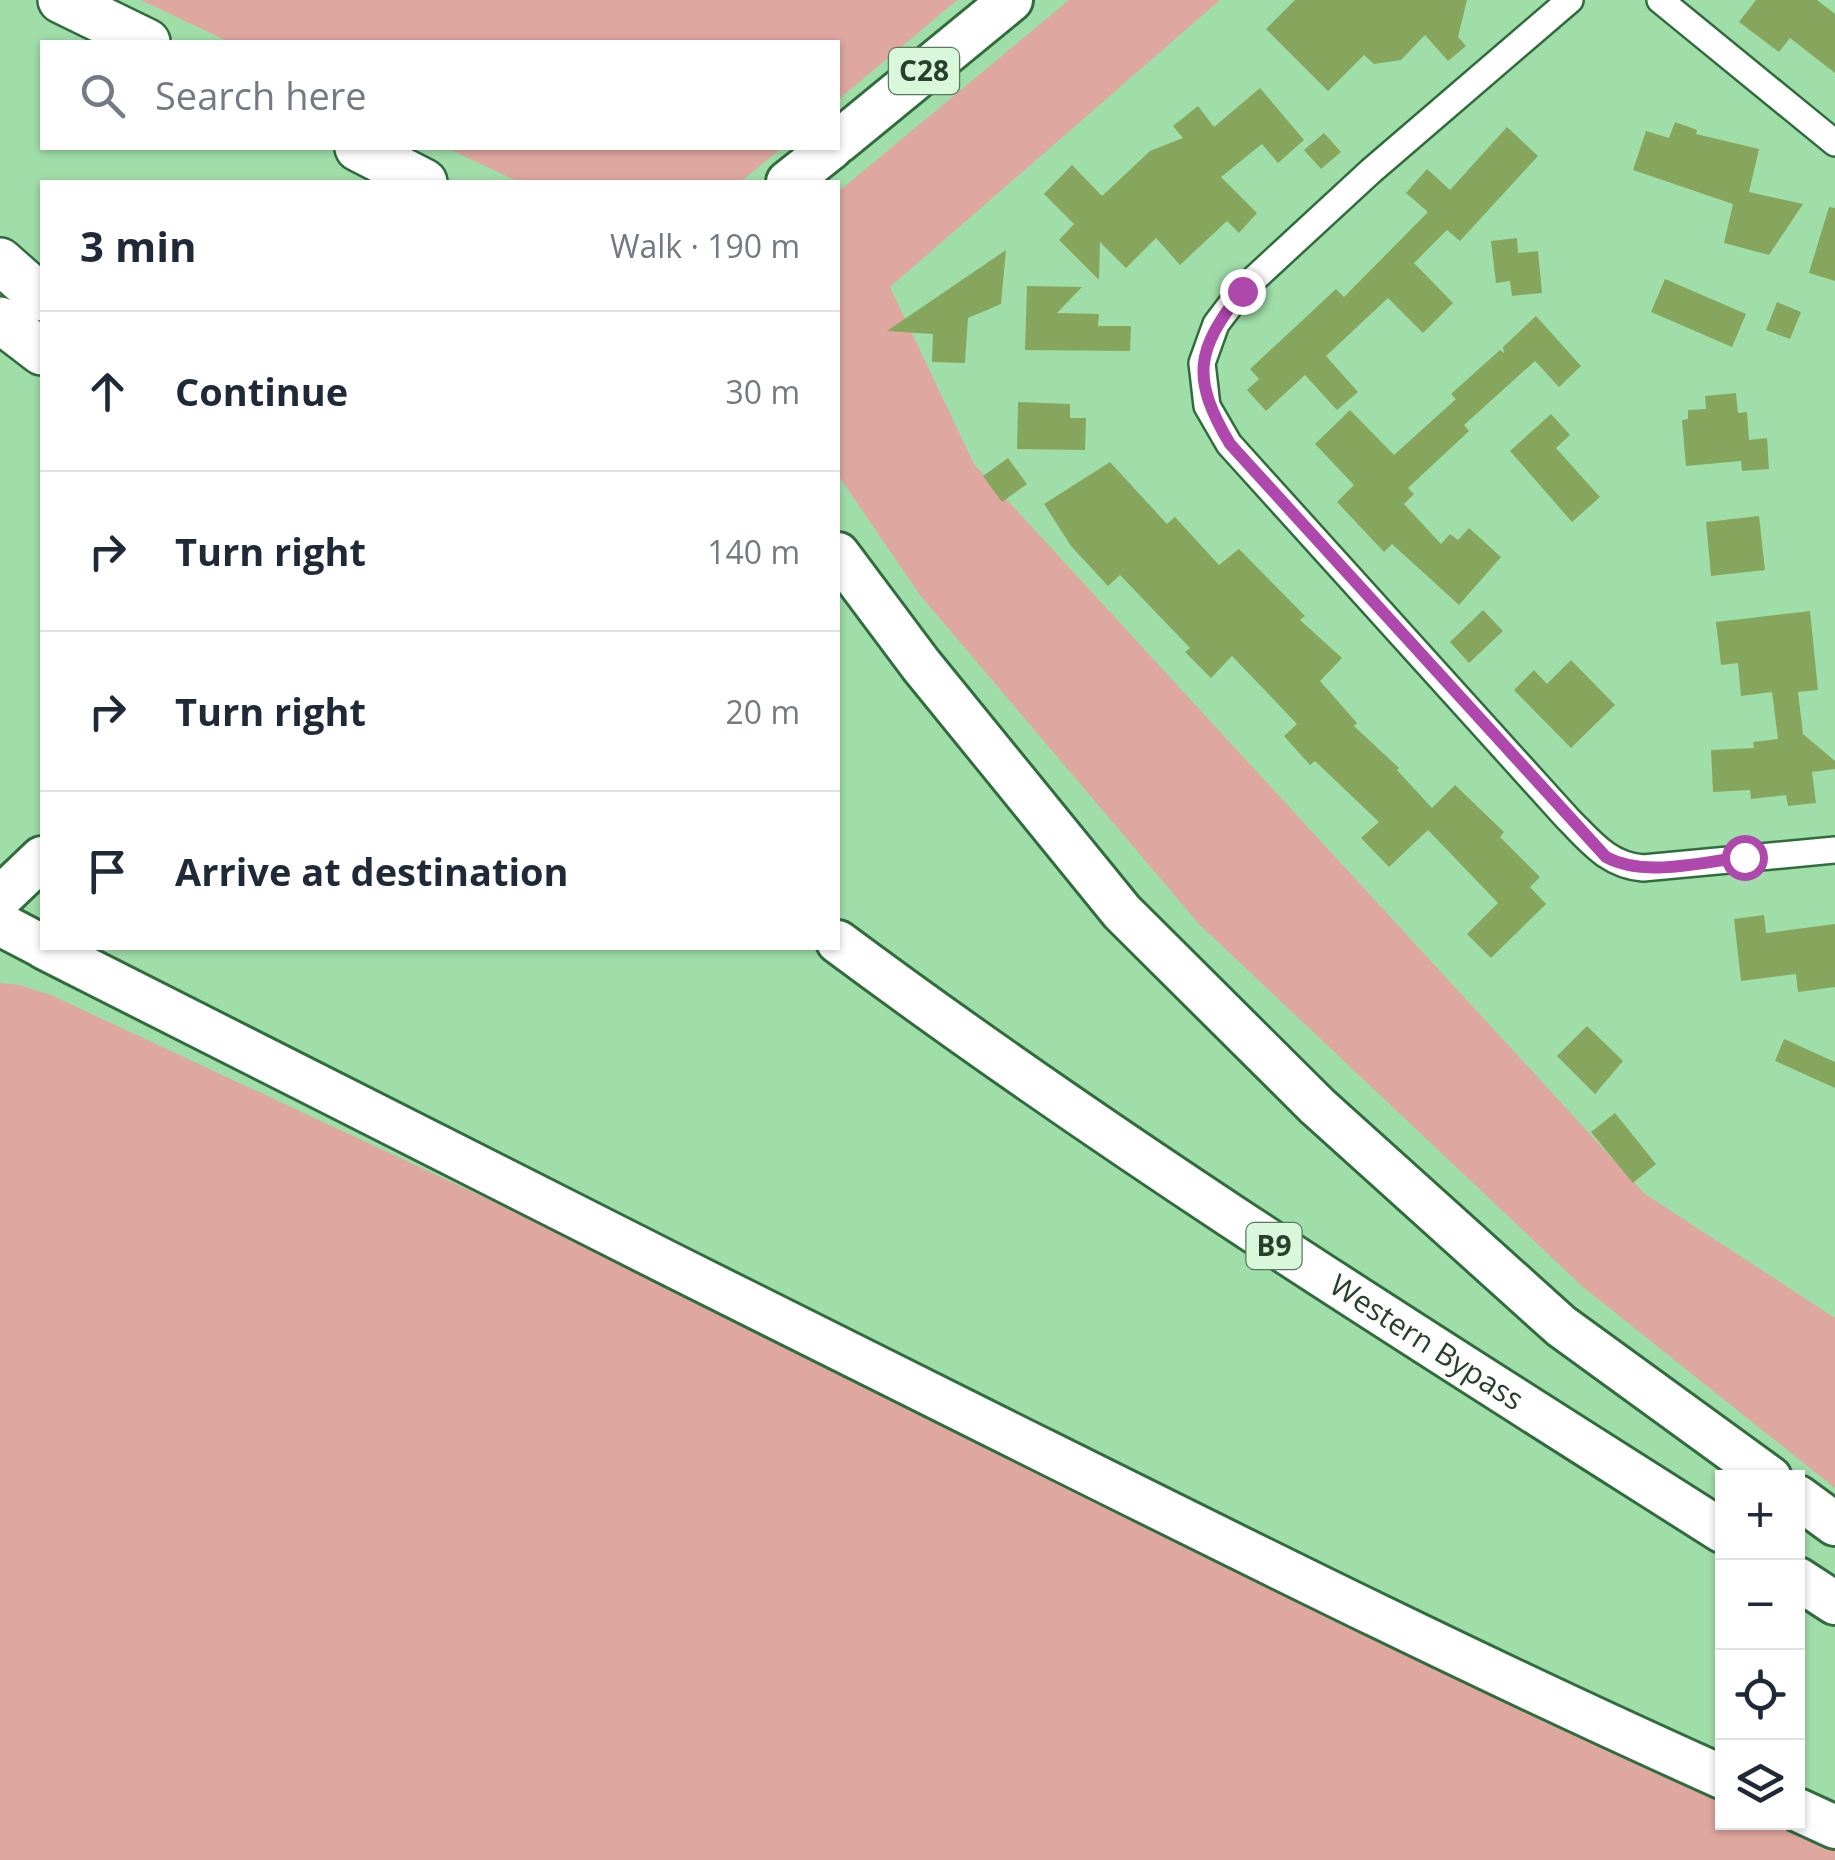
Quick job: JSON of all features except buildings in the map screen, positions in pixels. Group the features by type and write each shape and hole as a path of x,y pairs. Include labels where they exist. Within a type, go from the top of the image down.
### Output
{"highway":[{"path":"61,0 143,40"},
{"name":"C28","path":"840,140 1011,0"},
{"path":"362,150 420,180"},
{"path":"790,180 828,150"},
{"path":"0,261 40,296"},
{"path":"0,320 40,350"},
{"path":"840,557 920,665 1122,912 1318,1106 1562,1326 1759,1470"},
{"path":"0,898 40,860"},
{"path":"0,924 40,945"},
{"name":"Western Bypass","path":"840,943 992,1057 1278,1248 1715,1527"},
{"path":"50,950 456,1159 1232,1544 1571,1709 1715,1774"},
{"path":"1805,1502 1835,1524"},
{"path":"1805,1584 1835,1603"},
{"path":"1805,1813 1835,1827"}],"street":[{"path":"1570,0 1371,171 1242,291 1216,324 1202,363 1207,406 1230,444 1606,857 1623,866 1643,868 1835,850"},
{"path":"1660,0 1835,143"}],"shaded area":[{"path":"141,0 957,0 840,98 840,40 225,40"},
{"path":"1069,0 1220,0 890,287 974,464 1645,1194 1835,1318 1835,1488 1583,1287 1199,924 920,595 840,478 840,190"},
{"path":"451,150 780,150 742,180 515,180"},
{"path":"0,983 51,995 756,1324 1715,1795 1715,1830 1793,1830 1835,1849 1835,1860 0,1860"}],"route":[{"path":"1242,291 1216,324 1202,363 1207,406 1230,444 1606,857 1623,866 1643,868 1744,857"}]}
